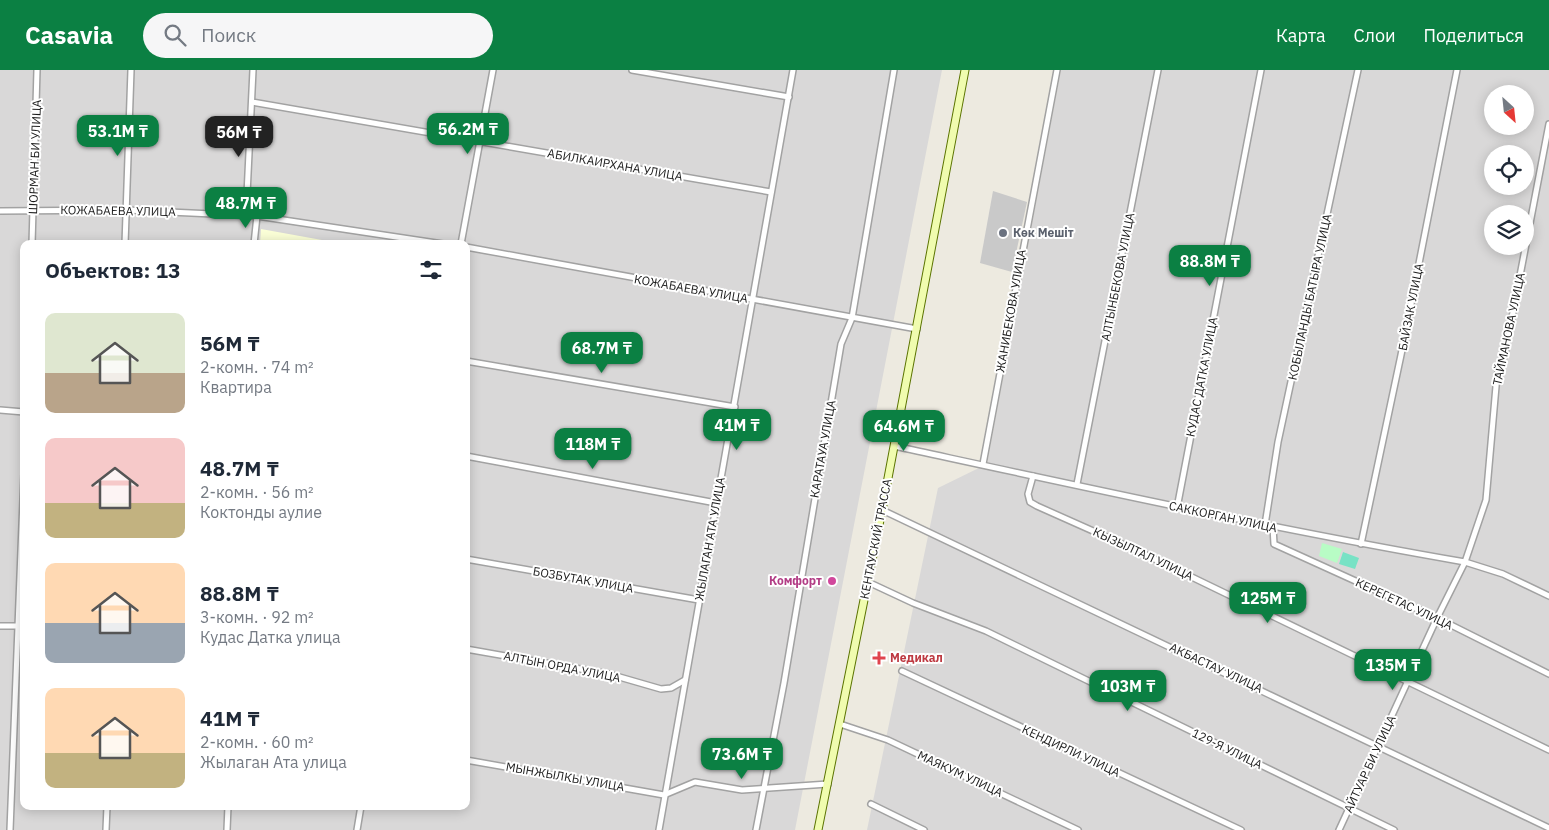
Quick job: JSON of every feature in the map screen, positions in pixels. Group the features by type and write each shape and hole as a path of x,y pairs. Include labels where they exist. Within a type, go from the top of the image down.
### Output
{"main road":[{"name":"КЕНТАУСКИЙ ТРАССА","path":"818,830 882,510 965,70"}],"street":[{"name":"ШОРМАН БИ УЛИЦА","path":"32,240 37,70"},
{"path":"125,240 131,70"},
{"path":"246,215 253,70"},
{"path":"462,240 493,70"},
{"path":"632,70 789,97"},
{"name":"ЖЫЛАГАН АТА УЛИЦА","path":"660,830 664,795 735,407 793,70"},
{"name":"КАРАТАУА УЛИЦА","path":"756,830 762,790 784,683 841,344 852,318 894,70"},
{"name":"ЖАНИБЕКОВА УЛИЦА","path":"983,464 1058,70"},
{"name":"АЛТЫНБЕКОВА УЛИЦА","path":"1077,484 1158,70"},
{"name":"КУДАС ДАТКА УЛИЦА","path":"1177,508 1261,70"},
{"name":"КОБЫЛАНДЫ БАТЫРА УЛИЦА","path":"1265,525 1278,442 1358,70"},
{"name":"БАЙЗАК УЛИЦА","path":"1361,544 1401,356 1457,70"},
{"name":"АБИЛКАИРХАНА УЛИЦА","path":"252,102 771,192"},
{"name":"ТАЙМАНОВА УЛИЦА","path":"1465,562 1486,500 1497,375 1505,354 1549,124"},
{"name":"КОЖАБАЕВА УЛИЦА","path":"0,211 126,210 246,215 416,240"},
{"path":"254,240 257,216"},
{"name":"КОЖАБАЕВА УЛИЦА","path":"470,248 916,329"},
{"path":"470,362 735,407"},
{"path":"0,410 20,412"},
{"name":"САККОРГАН УЛИЦА","path":"894,446 1077,484 1177,508 1465,562 1503,574 1549,596"},
{"path":"470,457 716,503"},
{"name":"КЫЗЫЛТАЛ УЛИЦА","path":"1033,476 1028,494 1030,502 1037,506 1147,555 1549,750"},
{"name":"АКБАСТАУ УЛИЦА","path":"882,510 1549,828"},
{"name":"КЕРЕГЕТАС УЛИЦА","path":"1273,527 1274,544 1437,618 1549,674"},
{"name":"БОЗБУТАК УЛИЦА","path":"470,560 699,600"},
{"name":"АЙТУАР БИ УЛИЦА","path":"1339,830 1437,618 1465,562"},
{"name":"129-Я УЛИЦА","path":"868,582 913,603 986,632 1394,830"},
{"path":"0,626 20,626"},
{"path":"10,830 20,645"},
{"name":"АЛТЫН ОРДА УЛИЦА","path":"470,651 609,674 661,689 671,688 685,680"},
{"name":"КЕНДИРЛИ УЛИЦА","path":"902,671 1241,830"},
{"name":"МАЯКУМ УЛИЦА","path":"840,724 888,740 1078,830"},
{"name":"МЫНЖЫЛКЫ УЛИЦА","path":"470,761 664,795"},
{"path":"664,795 695,782 742,790 828,784"},
{"path":"872,804 924,830"},
{"path":"106,830 107,810"},
{"path":"227,830 228,810"},
{"path":"357,830 360,810"}],"shaded area":[{"path":"0,70 942,70 795,830 0,830"},
{"path":"1061,70 1549,70 1549,830 867,830 938,488 987,464"},
{"name":"Көк Мешіт","path":"993,191 1027,202 1012,272 980,263"},
{"path":"261,229 322,240 260,240"}],"green space":[{"path":"1322,543 1342,549 1337,563 1319,556"},
{"path":"1343,552 1359,558 1355,569 1339,564"}],"place":[{"name":"Көк Мешіт","path":"1003,233"},
{"name":"Комфорт","path":"832,581"},
{"name":"Медикал","path":"879,658"}]}
